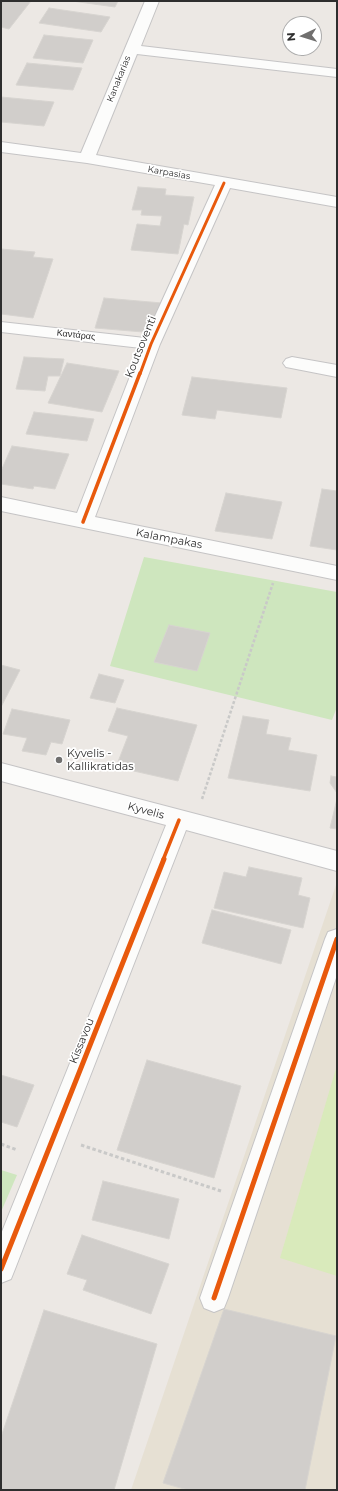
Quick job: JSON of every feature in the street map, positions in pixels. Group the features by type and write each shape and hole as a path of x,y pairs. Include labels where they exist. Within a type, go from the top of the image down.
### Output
{"street":[{"name":"Kanakarias","path":"87,158 152,1"},
{"path":"132,49 337,73"},
{"name":"Karpasias","path":"1,147 87,158 337,202"},
{"name":"Koutsoventi","path":"82,522 151,344 224,183"},
{"name":"Καντάρας","path":"1,327 151,344"},
{"path":"292,363 337,371"},
{"name":"Kalampakas","path":"1,504 82,522 337,573"},
{"name":"Kyvelis","path":"1,772 337,861"},
{"name":"Kissavou","path":"1,1269 54,1136 187,822"},
{"path":"214,1298 337,939"}],"path":[{"path":"187,822 280,561"},
{"path":"54,1136 224,1192"}],"shaded area":[{"path":"337,882 337,1490 131,1490"}],"green space":[{"path":"144,557 337,592 337,707 332,720 110,666"},
{"path":"337,1065 337,1276 280,1258"},
{"path":"1,1170 17,1175 1,1212"}],"building":[{"path":"1,1 31,1 9,29 1,27"},
{"path":"72,1 118,1 115,7"},
{"path":"49,8 110,17 101,32 39,23"},
{"path":"44,35 93,40 83,63 33,58"},
{"path":"27,63 82,68 73,90 16,85"},
{"path":"1,97 54,102 44,126 1,122"},
{"path":"138,187 166,189 165,195 194,197 188,225 184,224 178,254 131,250 137,224 160,226 162,216 141,215 142,210 132,210"},
{"path":"1,249 35,252 33,257 53,259 33,318 1,314"},
{"path":"104,298 162,303 155,333 95,328"},
{"path":"24,357 64,359 60,376 48,376 45,391 16,389"},
{"path":"67,363 119,371 102,412 48,403"},
{"path":"192,377 287,388 281,418 217,410 215,419 182,415"},
{"path":"34,412 94,419 87,441 26,434"},
{"path":"12,446 69,454 55,489 34,486 33,489 1,484 1,471"},
{"path":"322,489 337,491 337,550 310,546"},
{"path":"226,493 282,502 272,539 215,531"},
{"path":"169,625 210,633 197,671 154,662"},
{"path":"1,665 20,670 1,707"},
{"path":"99,674 124,680 115,703 90,698"},
{"path":"117,708 197,725 178,781 116,767 128,736 108,731"},
{"path":"12,709 70,720 62,744 51,742 46,755 22,751 27,738 3,734"},
{"path":"243,716 269,720 266,734 291,738 288,750 317,755 310,791 228,778"},
{"path":"331,776 337,777 337,793 330,783"},
{"path":"337,799 337,829 330,828"},
{"path":"249,867 302,878 298,895 310,898 303,928 214,908 224,872 246,877"},
{"path":"212,910 291,930 281,964 202,943"},
{"path":"147,1060 241,1086 214,1178 117,1150"},
{"path":"1,1075 34,1085 17,1127 1,1122"},
{"path":"103,1181 179,1199 169,1239 92,1220"},
{"path":"82,1235 169,1264 151,1314 83,1290 87,1280 67,1274"},
{"path":"224,1309 336,1336 305,1490 188,1490 163,1483"},
{"path":"44,1310 157,1344 114,1490 1,1490 1,1437"}],"cycle path":[{"path":"83,522 151,344 224,183"},
{"path":"1,1269 179,820"},
{"path":"214,1298 337,939"}],"place":[{"name":"Kyvelis - Kallikratidas","path":"59,760"}]}
